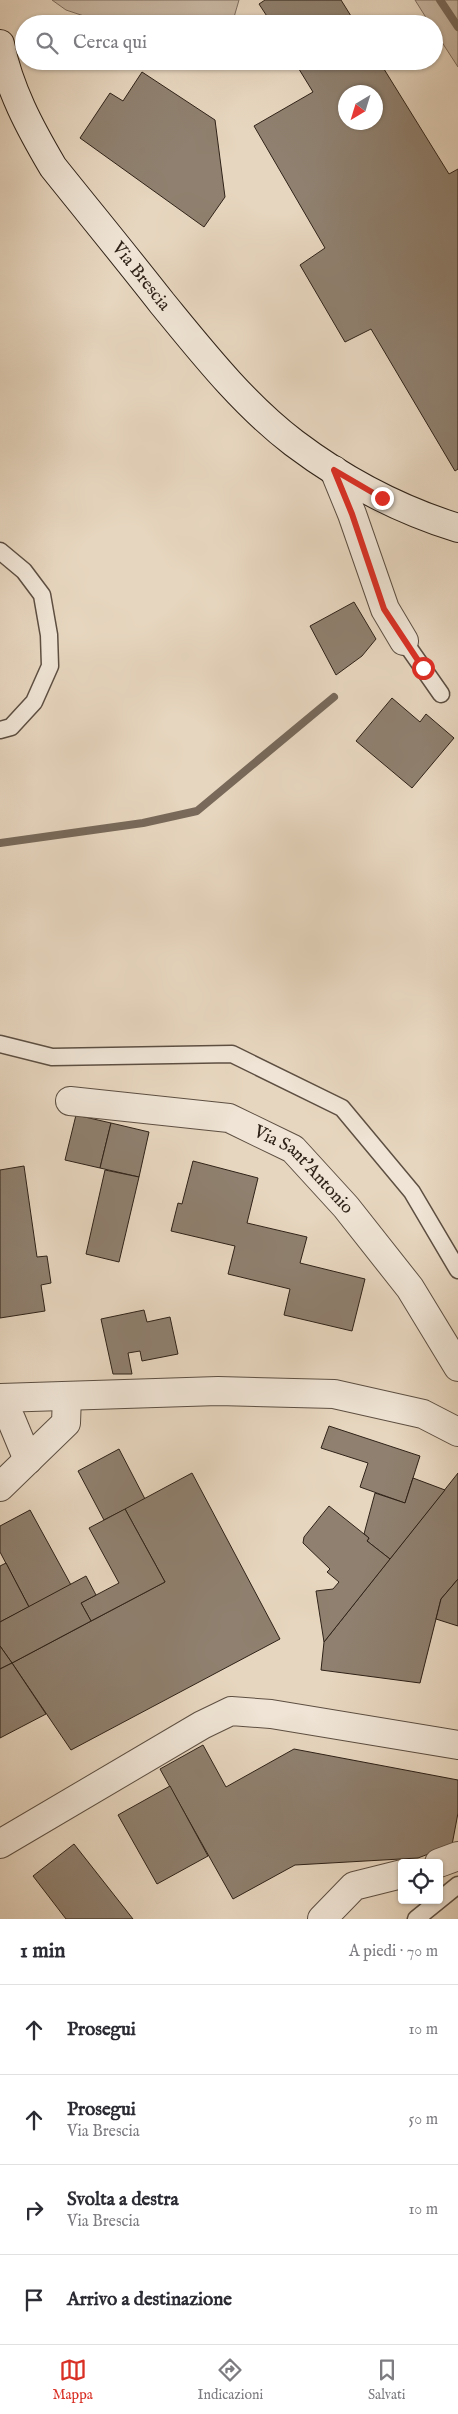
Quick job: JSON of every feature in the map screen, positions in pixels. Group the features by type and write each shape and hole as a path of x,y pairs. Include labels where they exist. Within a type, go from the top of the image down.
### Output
{"street":[{"name":"Via Brescia","path":"0,44 17,100 33,134 53,167 215,369 258,412 294,442 334,470 382,498 434,521 458,528"},
{"path":"334,470 352,514 384,609 404,641"},
{"name":"Via Sant'Antonio","path":"70,1102 229,1118 293,1148 346,1207 410,1288 458,1367"},
{"path":"0,1398 218,1391 334,1394 423,1414 458,1432"},
{"path":"0,1487 66,1423 67,1396"},
{"path":"0,1407 11,1420 28,1460"},
{"path":"0,1844 202,1725 231,1712 271,1714 458,1744"},
{"path":"443,1862 458,1856"},
{"path":"322,1919 354,1886 398,1875"}],"lane":[{"path":"0,551 24,571 42,595 49,635 50,666 34,702 11,726 0,730"},
{"path":"404,641 441,694"},
{"path":"0,1044 52,1057 232,1054 342,1108 412,1192 458,1270"},
{"path":"416,1919 458,1885"}],"shaded area":[{"path":"52,0 239,0 235,15 81,15 66,10"},
{"path":"415,0 458,0 458,67 443,44 443,15 424,15"}],"building":[{"path":"265,0 341,0 350,15 266,15 259,4"},
{"path":"300,70 385,70 449,174 458,169 458,469 455,471 371,329 345,342 300,265 325,248 254,126 313,92"},
{"path":"142,72 215,120 225,197 204,227 80,138 110,93 123,101"},
{"path":"354,602 376,639 362,656 336,675 310,626"},
{"path":"392,698 420,722 426,714 454,738 412,788 356,741"},
{"path":"76,1115 111,1123 100,1168 65,1160"},
{"path":"111,1123 149,1132 139,1177 100,1168"},
{"path":"193,1161 258,1178 247,1223 307,1237 300,1263 365,1279 352,1331 284,1315 290,1289 228,1274 235,1246 171,1231 178,1203 182,1204"},
{"path":"24,1166 37,1257 47,1256 51,1283 41,1285 45,1311 0,1318 0,1170"},
{"path":"105,1170 139,1177 119,1262 86,1254"},
{"path":"144,1310 147,1322 170,1317 178,1354 142,1361 140,1351 128,1353 132,1374 113,1374 101,1319"},
{"path":"329,1426 420,1456 405,1503 360,1487 368,1463 321,1448"},
{"path":"119,1449 145,1499 104,1520 78,1471"},
{"path":"192,1473 280,1639 71,1750 12,1663 165,1582 125,1509"},
{"path":"458,1473 458,1579 441,1599 420,1683 321,1670 324,1642"},
{"path":"413,1478 445,1490 390,1559 367,1541 369,1538 364,1534 375,1493 405,1503"},
{"path":"329,1506 369,1538 367,1541 390,1559 324,1642 316,1591 333,1589 339,1582 327,1572 330,1569 303,1543 304,1537"},
{"path":"125,1509 165,1582 91,1621 81,1603 119,1583 89,1528"},
{"path":"30,1510 71,1585 29,1607 0,1552 0,1526"},
{"path":"6,1563 29,1607 0,1622 0,1566"},
{"path":"86,1576 96,1595 81,1603 91,1621 12,1663 0,1646 0,1622"},
{"path":"458,1579 458,1626 436,1619 441,1599"},
{"path":"0,1646 12,1663 0,1669"},
{"path":"12,1663 46,1714 0,1738 0,1669"},
{"path":"203,1745 226,1787 294,1749 458,1780 458,1813 452,1845 418,1858 295,1865 233,1899 160,1769"},
{"path":"170,1786 208,1856 157,1884 118,1815"},
{"path":"74,1844 133,1919 66,1919 33,1876"}],"waterway":[{"path":"440,0 458,27"},
{"path":"0,843 143,823 197,811 334,697"}],"route":[{"path":"382,498 334,470 352,514 384,609 423,668"}]}
